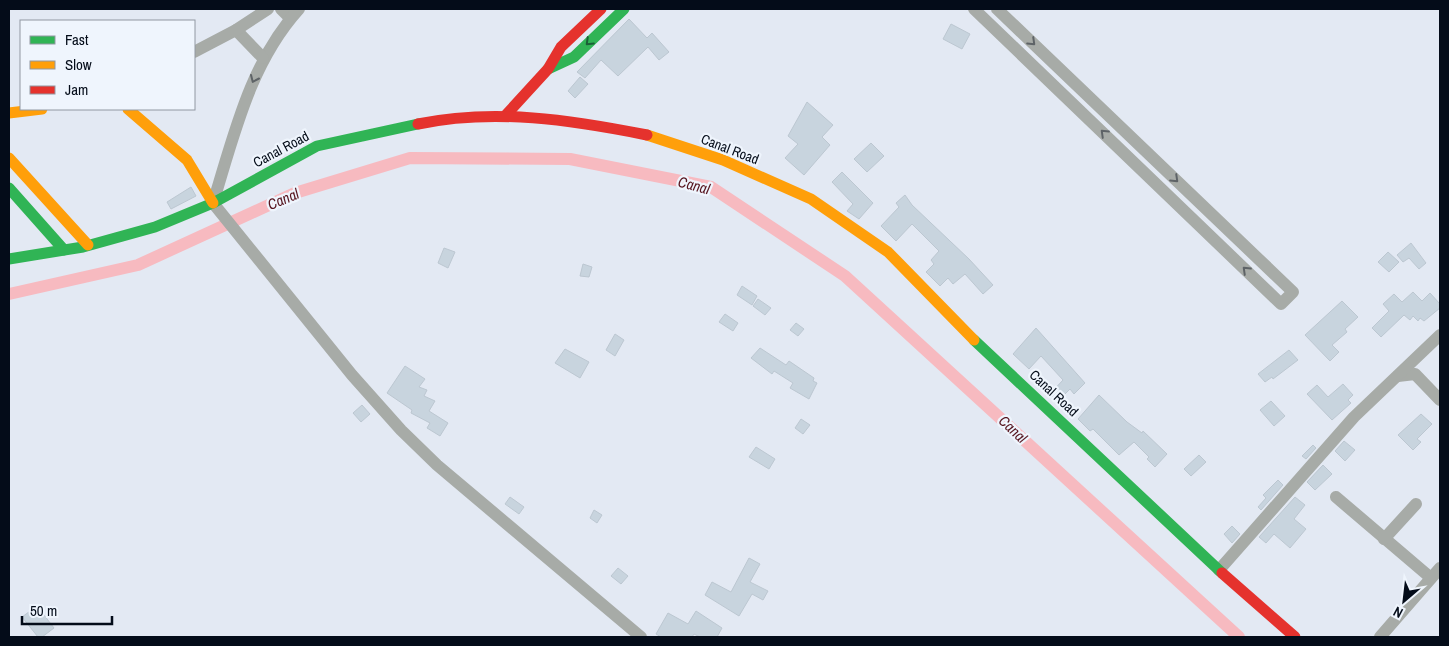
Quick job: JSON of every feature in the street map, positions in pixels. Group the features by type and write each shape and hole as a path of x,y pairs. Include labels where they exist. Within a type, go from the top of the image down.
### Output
{"street":[{"path":"195,51 236,30 268,9"},
{"path":"216,208 251,83 263,58 295,14 281,9"},
{"path":"505,116 548,68 561,47 601,9"},
{"path":"548,68 574,57 624,9"},
{"path":"974,9 1281,304 1293,292 997,9"},
{"path":"236,30 263,58"},
{"path":"9,112 31,110"},
{"path":"129,110 188,160 216,208 352,375 401,430 437,465 641,637"},
{"name":"Canal Road","path":"9,259 88,245 216,208 317,146 432,121 505,116 577,121 650,136 723,160 811,199 888,252 967,333 1219,570 1295,637"},
{"path":"1125,154 1137,142"},
{"path":"9,158 88,245"},
{"path":"1143,170 1154,159"},
{"path":"9,188 64,250"},
{"path":"1219,570 1354,417 1440,335"},
{"path":"1398,376 1415,374 1440,400"},
{"path":"1336,498 1432,578"},
{"path":"1384,538 1416,504"},
{"path":"1380,637 1440,568"}],"building":[{"path":"629,19 647,38 652,33 669,52 659,60 648,47 618,76 601,60 585,78 577,72"},
{"path":"951,24 970,34 962,49 943,39"},
{"path":"580,77 588,84 575,98 568,91"},
{"path":"807,102 833,125 822,137 830,145 804,175 785,158 798,144 788,136"},
{"path":"871,143 884,156 867,172 854,159"},
{"path":"842,172 873,203 859,219 847,211 853,204 832,182"},
{"path":"191,187 196,196 171,209 167,202"},
{"path":"905,195 912,205 969,259 993,285 983,294 965,274 953,284 948,278 940,286 926,272 934,264 931,260 939,251 912,224 896,241 881,226 899,207 896,203"},
{"path":"1411,243 1426,263 1419,269 1409,258 1403,262 1397,255"},
{"path":"444,248 455,252 448,268 438,263"},
{"path":"1388,252 1399,262 1389,272 1378,262"},
{"path":"583,264 592,267 589,277 580,276"},
{"path":"742,286 757,296 752,305 737,295"},
{"path":"1413,292 1422,301 1430,293 1440,304 1440,308 1424,321 1420,318 1418,321 1413,316 1410,320 1404,315 1381,337 1372,328 1389,311 1383,304 1394,294 1402,302"},
{"path":"758,299 771,308 765,315 753,306"},
{"path":"1342,301 1358,317 1345,329 1347,332 1332,345 1339,352 1330,361 1305,335"},
{"path":"725,314 738,323 733,331 719,322"},
{"path":"796,323 804,329 798,336 790,330"},
{"path":"1036,328 1085,383 1074,394 1070,389 1058,401 1050,394 1063,380 1041,356 1029,369 1013,354"},
{"path":"615,334 624,340 615,356 606,350"},
{"path":"760,348 786,365 789,361 814,378 813,381 817,383 809,399 790,388 793,383 774,371 772,374 751,358"},
{"path":"565,349 589,362 580,378 555,363"},
{"path":"1289,350 1298,360 1273,379 1272,377 1265,382 1258,374"},
{"path":"405,366 425,379 419,387 427,390 424,396 435,401 429,411 448,423 440,436 427,428 430,423 411,413 412,410 387,393"},
{"path":"1343,384 1353,395 1348,400 1351,403 1332,420 1307,394 1317,385 1328,397"},
{"path":"1099,395 1127,422 1142,433 1143,431 1167,454 1155,467 1147,459 1149,457 1134,442 1119,455 1093,429 1090,431 1078,419"},
{"path":"1271,401 1285,416 1274,426 1260,410"},
{"path":"362,405 370,414 361,422 353,413"},
{"path":"1421,414 1432,424 1417,439 1421,442 1413,450 1398,435"},
{"path":"801,419 810,425 803,434 795,428"},
{"path":"1344,441 1355,450 1345,461 1335,451"},
{"path":"1313,445 1316,448 1306,459 1302,456"},
{"path":"756,447 775,459 769,469 749,457"},
{"path":"1199,455 1206,462 1191,476 1184,469"},
{"path":"1323,465 1332,474 1315,490 1307,482"},
{"path":"1278,480 1283,485 1261,510 1258,507 1266,498 1263,495"},
{"path":"510,497 524,507 519,514 505,504"},
{"path":"1295,497 1305,505 1294,519 1306,529 1290,548 1274,534 1266,543 1259,537"},
{"path":"594,510 602,515 597,523 590,518"},
{"path":"1232,526 1240,534 1232,543 1224,534"},
{"path":"749,558 760,564 750,582 768,591 763,600 752,594 739,616 705,595 712,582 731,592"},
{"path":"618,568 628,576 621,584 611,576"},
{"path":"37,606 54,628 42,637 38,637 22,617"},
{"path":"696,611 722,628 717,637 700,637 694,634 692,637 661,637 656,634 668,613 688,624"}],"waterway":[{"name":"Canal","path":"9,294 138,265 295,193 410,158 570,159 711,187 845,276 1239,637"}],"traffic: fast":[{"path":"548,69 574,57 624,9"},
{"path":"9,259 83,247 155,227 213,203 317,146 418,124"},
{"path":"9,188 64,250"},
{"path":"974,340 1222,573"}],"traffic: slow":[{"path":"9,113 34,110"},
{"path":"129,110 187,160 213,203"},
{"path":"647,135 723,160 811,199 888,252 974,340"},
{"path":"9,158 88,245"}],"traffic: jam":[{"path":"505,116 548,69 561,47 601,9"},
{"path":"418,124 447,119 504,116 562,121 647,135"},
{"path":"1222,573 1295,637"}]}
